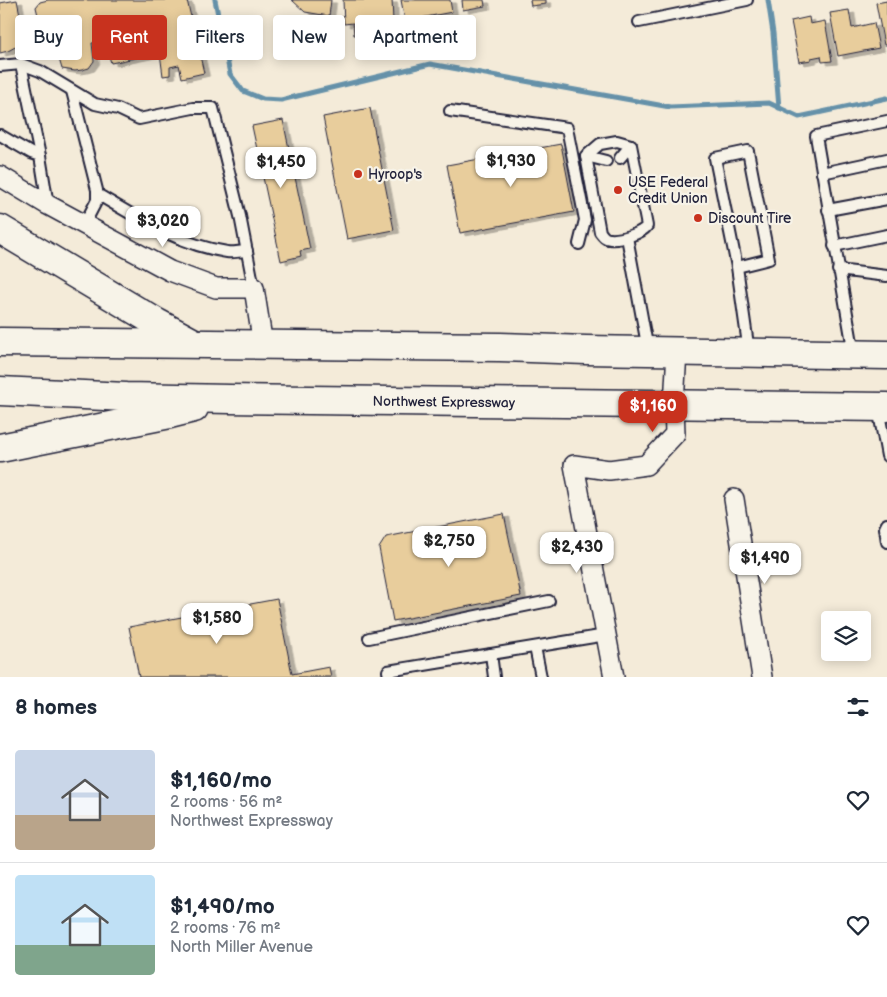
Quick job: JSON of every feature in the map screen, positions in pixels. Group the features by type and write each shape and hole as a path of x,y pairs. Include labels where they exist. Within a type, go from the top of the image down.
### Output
{"highway":[{"path":"0,230 157,323 198,345"},
{"path":"0,342 500,347 887,355"},
{"name":"Northwest Expressway","path":"0,391 126,397 230,399 883,407"},
{"path":"0,448 170,414 230,399"}],"street":[{"path":"0,176 48,205 170,271 216,288 254,288 263,345"},
{"path":"614,677 574,465 609,470 646,465 675,434 674,404 677,351"},
{"path":"734,499 762,677"}],"lane":[{"path":"639,22 747,0"},
{"path":"21,64 48,205"},
{"path":"0,66 21,64 40,72 95,104 118,109 139,119 193,108 212,108 240,216 254,288"},
{"path":"72,91 98,190 97,200 84,225"},
{"path":"450,111 567,128 585,220 579,244"},
{"path":"854,355 816,136 887,121"},
{"path":"0,135 31,154 40,156"},
{"path":"586,156 600,144 617,141 631,146"},
{"path":"620,158 631,146"},
{"path":"586,156 600,232 603,236 611,239 626,237 643,230 647,226 631,146"},
{"path":"737,267 769,259 748,151 715,158 737,267 749,352"},
{"path":"586,156 606,161"},
{"path":"822,174 887,159"},
{"path":"97,194 137,218 181,240 229,252 246,251"},
{"path":"828,210 887,199"},
{"path":"834,246 887,235"},
{"path":"626,237 648,351"},
{"path":"838,270 887,276"},
{"path":"883,407 887,456"},
{"path":"887,524 885,528 887,542"},
{"path":"369,638 548,601"},
{"path":"389,677 388,671 606,635"},
{"path":"535,647 541,677"},
{"path":"491,654 494,677"}],"building":[{"path":"17,0 20,15 15,15 15,47 0,53 0,3"},
{"path":"48,0 187,0 190,15 177,15 177,60 201,60 204,73 182,78 179,65 170,67 170,75 163,76 161,60 167,60 167,15 92,15 92,60 94,61 89,68 82,70 62,69 59,60 82,60 82,15 38,15 36,7 40,2"},
{"path":"292,0 331,0 329,15 305,12"},
{"path":"343,0 392,0 393,15 355,15 355,35 353,23 345,24"},
{"path":"401,0 450,0 452,12 436,15 404,15"},
{"path":"462,0 484,0 485,6 463,10"},
{"path":"530,0 546,0 546,4 531,6"},
{"path":"887,1 887,45 884,45 876,3"},
{"path":"849,10 852,28 874,23 879,48 838,56 830,13"},
{"path":"809,17 810,24 825,21 832,61 822,62 821,56 799,62 791,21"},
{"path":"110,60 126,60 111,63"},
{"path":"370,108 394,230 347,239 323,117"},
{"path":"283,120 310,249 300,251 301,256 281,261 252,126"},
{"path":"561,144 574,212 460,233 447,165"},
{"path":"504,514 521,596 393,621 379,548 386,537"},
{"path":"277,599 292,674 329,667 331,677 139,677 129,627"}],"waterway":[{"path":"215,0 230,74 243,91 263,99 281,100 430,64 670,107 769,103 799,117 887,98"},
{"path":"768,0 773,33 779,108"}],"place":[{"name":"Hyroop's","path":"358,174"},
{"name":"USE Federal Credit Union","path":"618,190"},
{"name":"Discount Tire","path":"698,218"}]}
